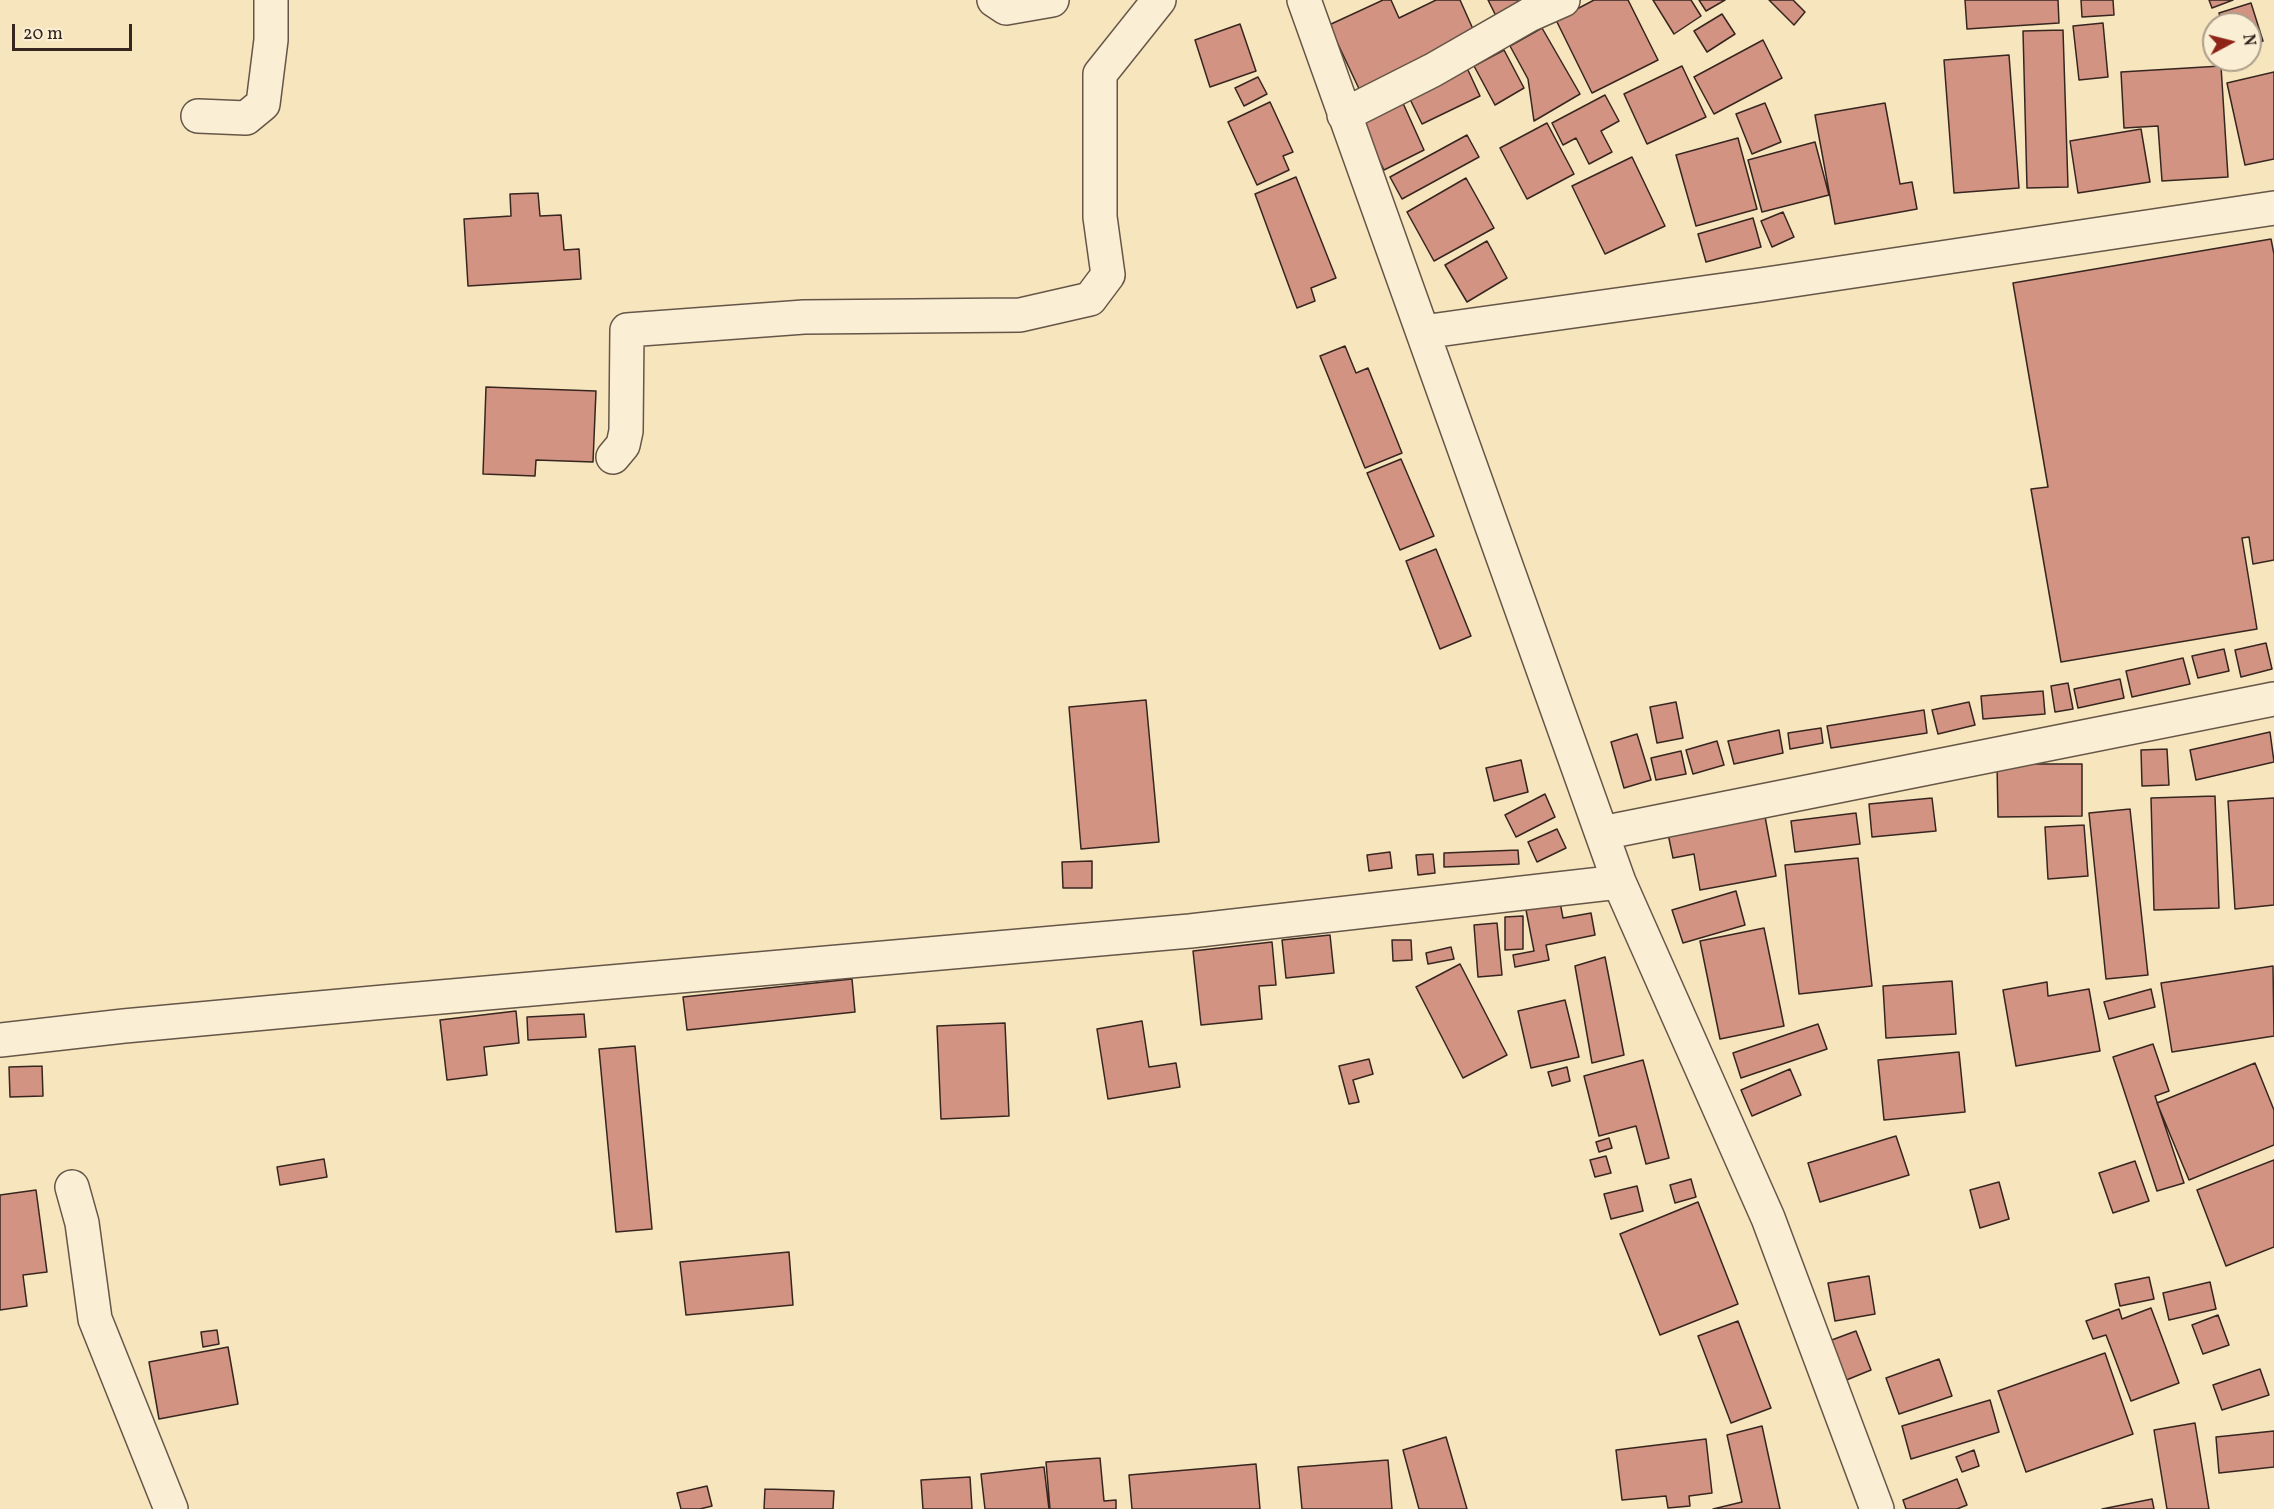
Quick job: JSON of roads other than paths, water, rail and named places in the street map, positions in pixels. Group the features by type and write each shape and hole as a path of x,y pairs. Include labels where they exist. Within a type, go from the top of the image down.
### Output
{"street":[{"path":"198,116 246,118 263,104 271,40 271,0"},
{"path":"994,0 1006,8 1053,0"},
{"path":"613,457 622,445 626,431 627,330 804,317 1020,315 1090,300 1108,275 1100,217 1100,74 1159,0"},
{"path":"1304,0 1619,882 1768,1218 1877,1509"},
{"path":"1344,115 1433,70 1529,15 1563,0"},
{"path":"1423,332 1772,283 2274,208"},
{"path":"1602,833 2274,699"},
{"path":"0,1040 349,1005 1190,931 1619,882"},
{"path":"72,1187 82,1223 95,1319 171,1509"}]}
